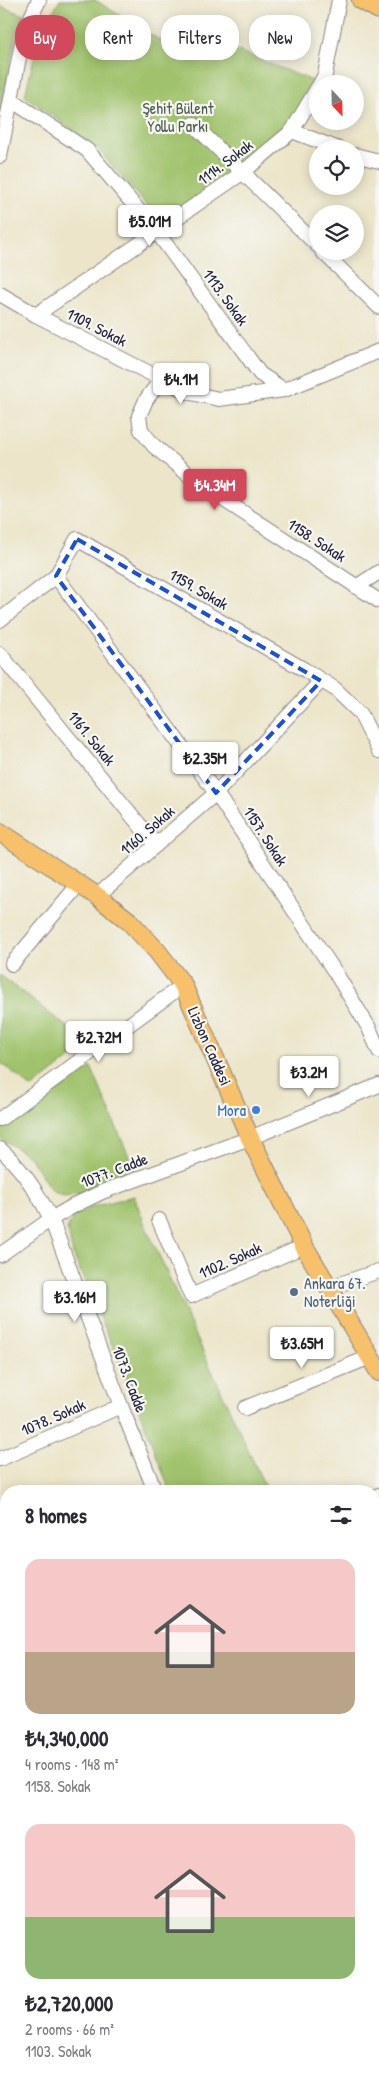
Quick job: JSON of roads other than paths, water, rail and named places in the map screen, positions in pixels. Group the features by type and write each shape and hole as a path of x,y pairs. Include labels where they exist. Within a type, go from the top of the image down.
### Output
{"main road":[{"path":"361,0 379,10"},
{"name":"Lizbon Caddesi","path":"0,832 97,896 129,921 157,951 183,985 250,1138 304,1246 379,1372"}],"street":[{"path":"0,156 24,32 39,0"},
{"path":"325,75 339,0"},
{"name":"1113. Sokak","path":"11,100 87,150 157,232 260,374 284,390"},
{"name":"1114. Sokak","path":"36,315 242,172 292,131 309,102"},
{"path":"193,124 309,237"},
{"path":"292,131 315,140"},
{"path":"364,157 379,161"},
{"path":"331,260 379,306"},
{"name":"1109. Sokak","path":"0,294 36,315 161,379 191,393 219,399 284,390 379,350"},
{"name":"1158. Sokak","path":"161,379 146,400 139,416 141,430 154,446 202,485 379,601"},
{"name":"1159. Sokak","path":"0,620 56,576 77,539 335,689 360,712 379,751"},
{"path":"356,587 379,572"},
{"name":"1157. Sokak","path":"56,576 216,793 335,972 369,1028 379,1051"},
{"name":"1161. Sokak","path":"0,654 156,845"},
{"name":"1160. Sokak","path":"97,896 216,793 321,681"},
{"path":"12,964 79,884"},
{"path":"0,1119 183,985"},
{"name":"1077. Cadde","path":"0,1255 51,1218 102,1192 250,1138 379,1085"},
{"name":"1073. Cadde","path":"0,1149 24,1174 40,1197 51,1218 153,1485"},
{"name":"1102. Sokak","path":"159,1220 191,1296 304,1246"},
{"path":"328,1288 379,1271"},
{"path":"245,1408 370,1356"},
{"name":"1078. Sokak","path":"0,1459 121,1406"}],"place":[{"name":"Mora","path":"256,1110"},
{"name":"Ankara 67. Noterliği","path":"294,1292"}],"park label":[{"name":"Şehit Bülent Yollu Parkı","path":"178,117"}]}
